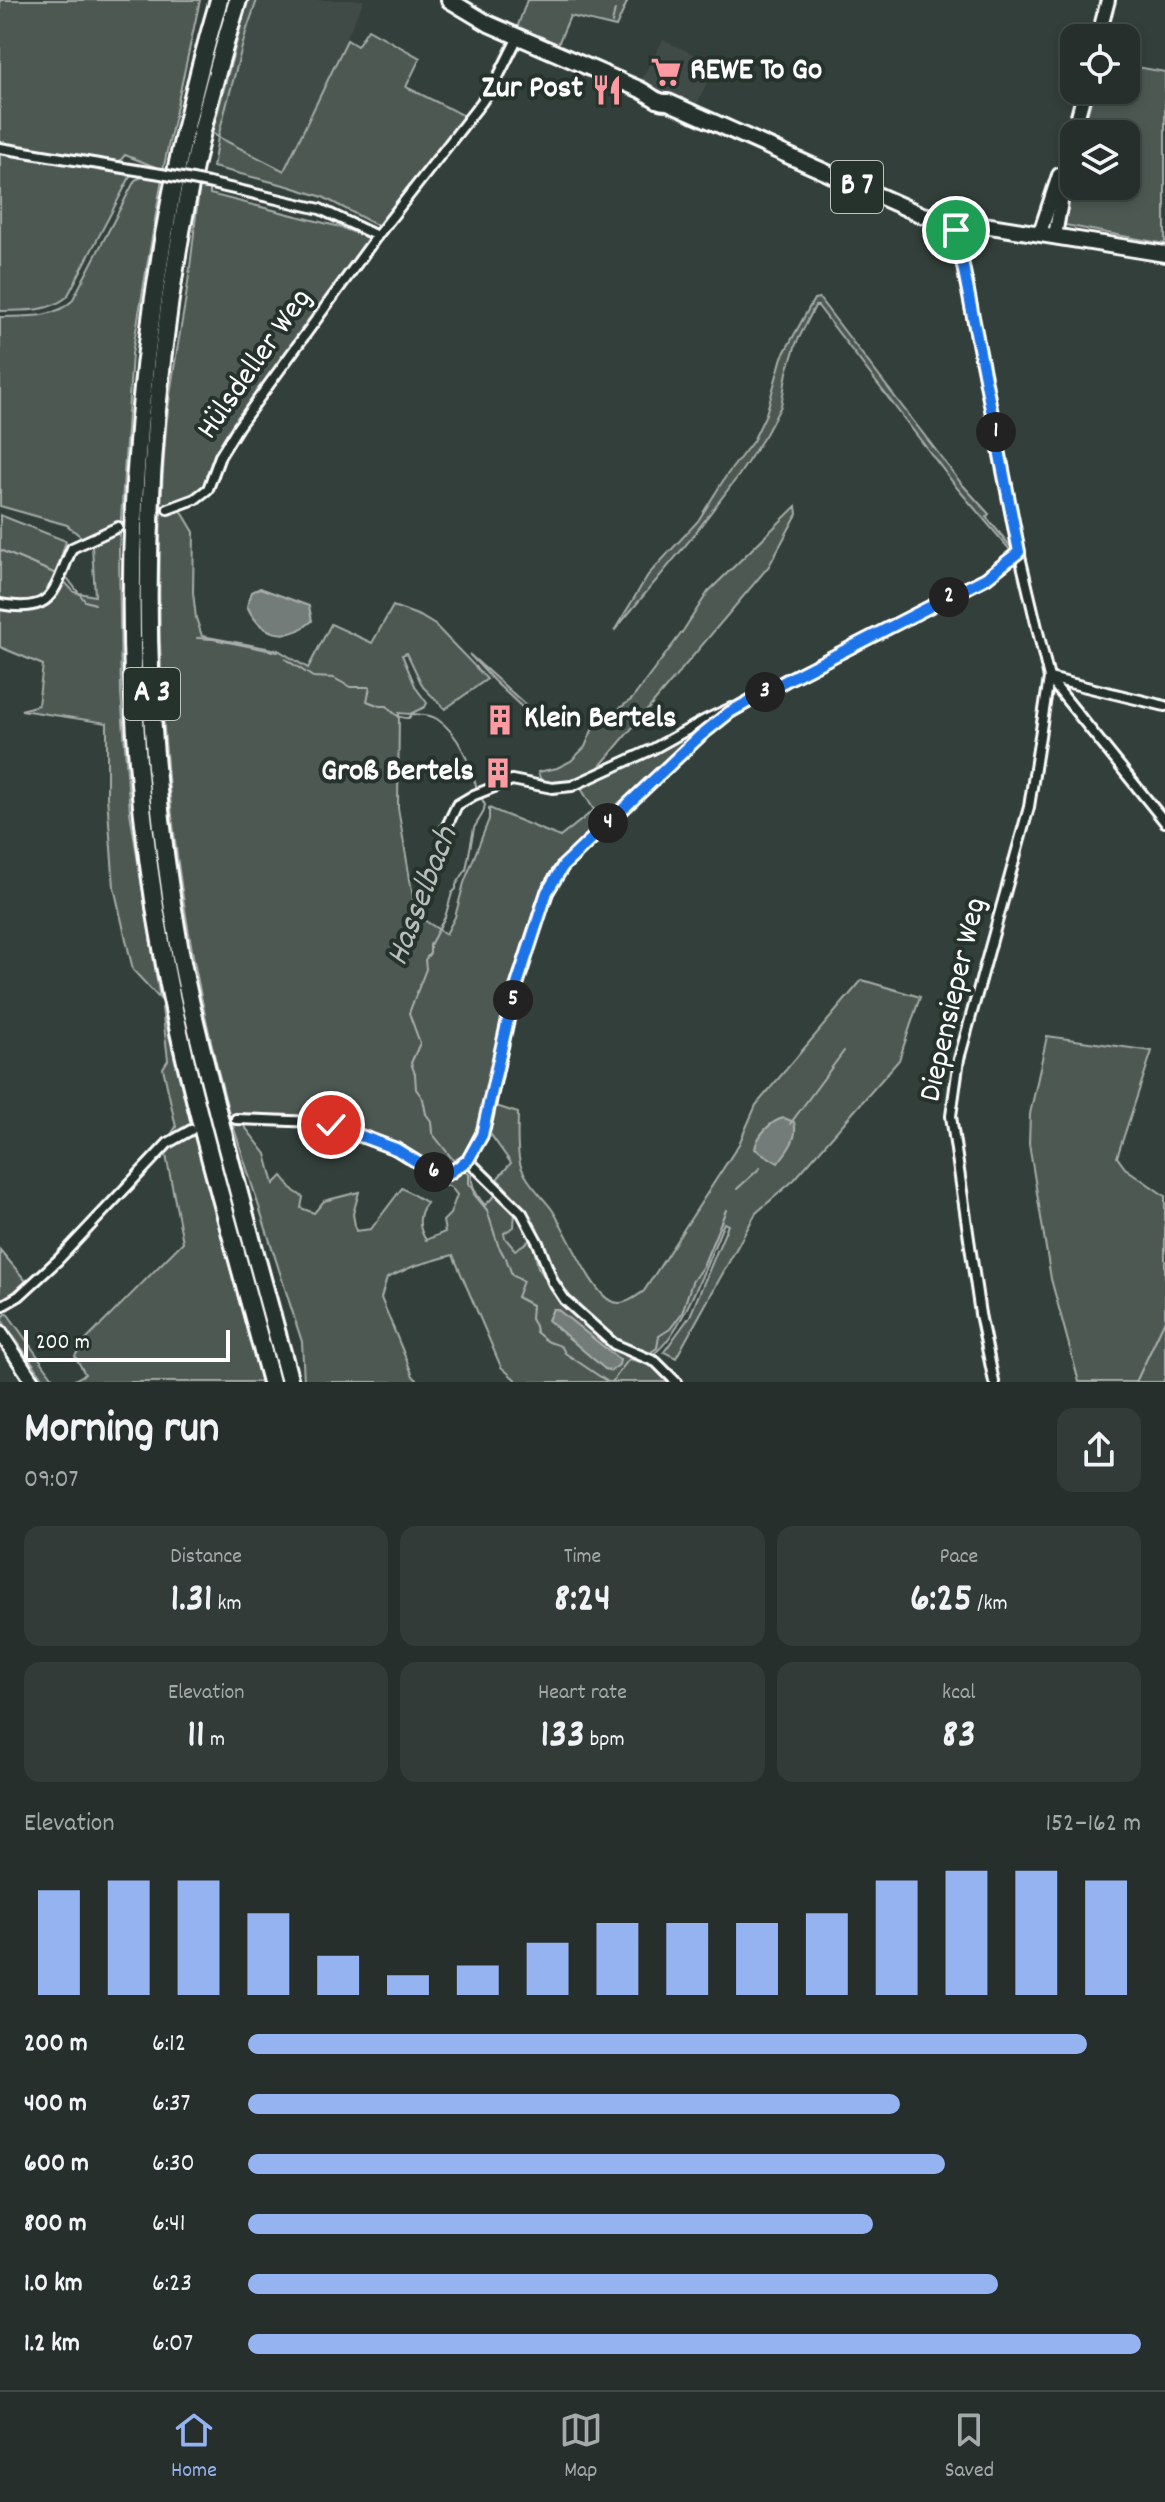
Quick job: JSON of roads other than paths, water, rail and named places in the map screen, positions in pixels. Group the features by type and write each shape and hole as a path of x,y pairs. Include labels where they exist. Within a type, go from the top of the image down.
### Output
{"highway":[{"path":"204,51 208,0"},
{"name":"A 3","path":"219,0 204,51 160,250 146,357 135,510 135,709 146,839 181,1042 271,1382"},
{"name":"A 3","path":"238,0 202,131 177,253 162,359 149,569 152,708 163,837 182,960 230,1160 290,1382"}],"main road":[{"name":"B 7","path":"449,0 489,24 648,93 665,96 668,102 910,210 957,221 1165,254"}],"street":[{"path":"1102,24 1108,0"},
{"name":"Hülsdeller Weg","path":"168,509 195,499 208,489 220,456 238,427 377,236 442,150 476,111 496,81 518,37"},
{"path":"0,148 161,174 320,209 377,236"},
{"path":"1048,234 1060,186"},
{"path":"957,221 956,230 1019,552 1049,678 1165,822"},
{"path":"0,604 27,608 44,602 53,593 72,548 118,527"},
{"path":"446,828 454,808 478,793 517,780 546,787 572,786 653,749 715,714 739,706 986,578 1019,552"},
{"path":"1049,678 1165,706"},
{"name":"Diepensieper Weg","path":"994,1382 982,1327 952,1132 951,1105 963,1045 1029,807 1049,678"},
{"path":"236,1119 331,1125 396,1149 441,1174 451,1173 466,1162 486,1124 513,997 551,883 572,856 700,736 739,706"},
{"path":"0,1307 19,1296 58,1260 168,1143 191,1130"},
{"path":"466,1162 522,1213 553,1282 565,1300 614,1344 656,1362 676,1382"},
{"path":"0,1332 33,1382"}],"waterway":[{"path":"612,23 615,10"},
{"name":"Hasselbach","path":"0,550 54,573"},
{"name":"Hasselbach","path":"68,579 85,601 95,604"},
{"name":"Hasselbach","path":"197,638 278,652"},
{"name":"Hasselbach","path":"285,659 313,677 334,678 350,687 370,687 367,701 387,706 399,716 409,718 412,714 437,719 458,741 477,789"},
{"name":"Hasselbach","path":"458,1166 432,1133 431,1121 416,1089 411,1063 420,1043 409,1013 426,969 425,960 430,953 430,945 445,917 452,893 466,870 474,828 485,805 480,795"},
{"path":"790,1124 844,1051"},
{"path":"737,1189 760,1168"},
{"name":"Hasselbach","path":"463,1170 469,1174 469,1184 487,1210 504,1256"},
{"path":"648,1354 657,1348 659,1336 670,1329 682,1313 692,1282 703,1266 726,1210"},
{"name":"Hasselbach","path":"506,1258 512,1275 523,1281 517,1297 532,1305 531,1319 536,1332 547,1341 561,1346 565,1353 608,1382"},
{"path":"1136,1382 1165,1320"},
{"path":"612,1382 629,1359 642,1362"}],"place":[{"name":"REWE To Go","path":"666,72"},
{"name":"Zur Post","path":"607,90"},
{"name":"Klein Bertels","path":"500,720"},
{"name":"Groß Bertels","path":"498,773"}]}
